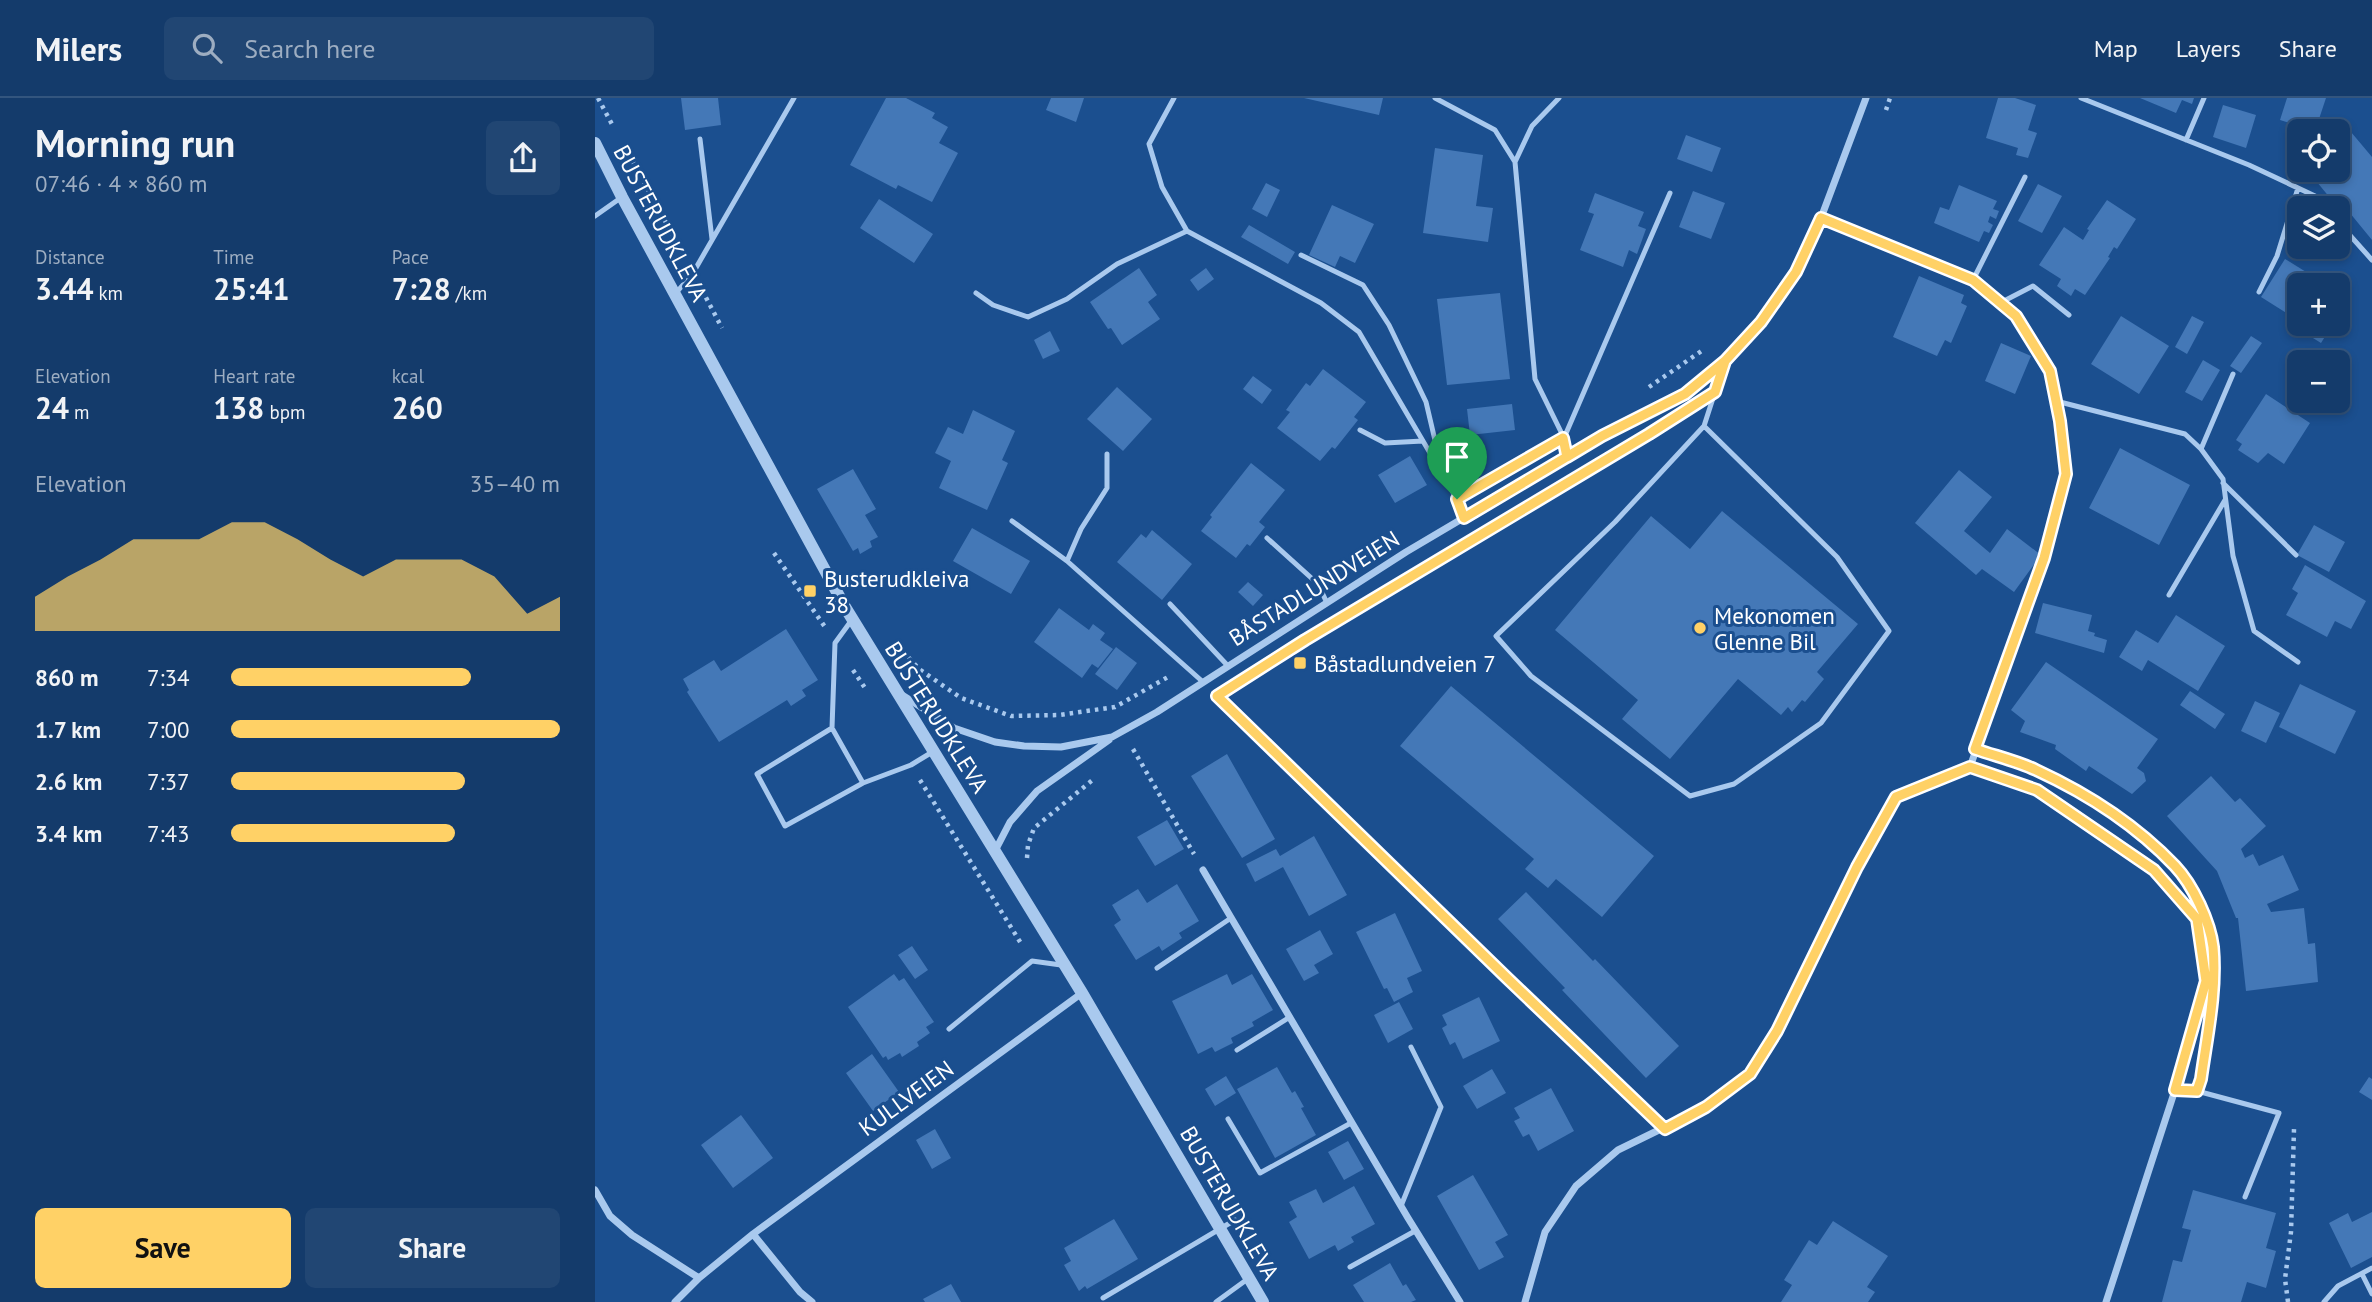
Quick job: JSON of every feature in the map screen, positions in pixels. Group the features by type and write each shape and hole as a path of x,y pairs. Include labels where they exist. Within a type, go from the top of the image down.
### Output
{"street":[{"name":"BÅSTADLUNDVEIEN","path":"899,694 954,728 995,742 1061,747 1112,737 1464,518 1602,436 1685,394 1725,361 1761,322 1796,272 1821,218 1866,98"},
{"name":"BUSTERUDKLEVA","path":"595,143 802,531 852,619 1082,993 1262,1302"},
{"path":"1821,218 1973,280 2016,316 2050,371 2066,474 2044,558 1970,767"},
{"path":"995,851 1010,822 1037,792 1112,737"},
{"path":"1525,1302 1545,1231 1576,1186 1618,1150 1706,1107 1750,1074 1777,1031 1857,867 1896,797 1970,767 2037,790 2154,870 2197,919 2206,981 2175,1090 2106,1302"},
{"path":"1203,870 1415,1231 1460,1302"},
{"name":"KULLVEIEN","path":"675,1302 699,1278 753,1234 1082,993"},
{"path":"595,1190 610,1216 632,1235 699,1278"},
{"path":"753,1234 800,1292 813,1302"}],"lane":[{"path":"1174,98 1149,144 1162,187 1187,231 1321,303 1359,332 1457,499 1464,518"},
{"path":"1436,98 1495,130 1515,162 1535,379 1563,438 1567,457"},
{"path":"1515,162 1532,127 1559,98"},
{"path":"2081,98 2249,165 2315,196"},
{"path":"2186,140 2204,98"},
{"path":"675,294 693,272 792,99"},
{"path":"700,139 712,239"},
{"path":"1973,280 2025,177"},
{"path":"2259,292 2277,256 2298,188"},
{"path":"1563,438 1669,193"},
{"path":"595,216 622,197"},
{"path":"977,293 993,305 1028,317 1067,299 1117,264 1187,231"},
{"path":"2350,235 2372,260"},
{"path":"1301,255 1363,285 1389,325 1426,402 1444,476"},
{"path":"2000,303 2033,286 2069,315"},
{"path":"1704,426 1837,557 1889,631 1821,723 1734,784 1690,796 1531,676 1496,636 1615,522 1704,426 1725,361"},
{"path":"2201,449 2233,374"},
{"path":"2056,401 2185,434 2201,449 2223,479 2232,556 2254,631 2298,662"},
{"path":"1360,430 1385,443 1423,441"},
{"path":"1067,561 1081,529 1107,488 1107,454"},
{"path":"2223,483 2296,555"},
{"path":"2169,595 2225,500"},
{"path":"1012,521 1067,561 1203,682"},
{"path":"1267,538 1318,584 1327,603"},
{"path":"1170,604 1228,666"},
{"path":"852,619 835,643 832,729 863,783"},
{"path":"832,729 757,774 785,826 863,783 911,765 934,751"},
{"path":"1157,968 1231,918"},
{"path":"949,1029 1032,961 1065,965"},
{"path":"1237,1050 1290,1017"},
{"path":"1401,1206 1441,1107 1411,1047"},
{"path":"2175,1090 2197,1091 2280,1113 2245,1197"},
{"path":"1228,1119 1260,1173 1351,1122"},
{"path":"1103,1298 1235,1220"},
{"path":"1350,1267 1415,1231"},
{"path":"2324,1302 2338,1286 2372,1268"},
{"path":"2362,1274 2372,1294"},
{"path":"1216,1302 1249,1278"}],"path":[{"path":"598,98 617,132"},
{"path":"629,155 726,334"},
{"path":"1645,390 1711,345"},
{"path":"1388,590 1506,519"},
{"path":"892,640 919,669 961,698 1011,716 1059,715 1115,707 1186,667"},
{"path":"1206,702 1228,689"},
{"path":"1217,696 1665,1129"},
{"path":"1123,757 1144,742"},
{"path":"1133,749 1203,870"},
{"path":"1027,863 1028,845 1034,828 1103,772"},
{"path":"2068,786 2091,799"},
{"path":"2280,1113 2294,1118 2291,1233 2285,1279 2288,1302"}],"building":[{"path":"681,98 718,98 721,125 685,130"},
{"path":"886,98 906,98 935,113 932,118 948,127 939,143 958,153 932,202 898,185 896,189 850,165"},
{"path":"1051,98 1084,98 1076,122 1046,110"},
{"path":"1304,98 1383,98 1379,115"},
{"path":"1998,98 2015,98 2036,105 2028,130 2037,133 2028,158 2016,155 2018,148 1986,138"},
{"path":"2140,98 2194,98 2192,104 2182,100 2176,113"},
{"path":"2287,98 2326,98 2319,119 2287,119 2287,122 2280,120"},
{"path":"2223,105 2256,115 2246,148 2213,137"},
{"path":"2350,133 2372,157 2372,240 2350,213 2350,196 2328,196 2317,182 2350,182"},
{"path":"1686,135 1721,148 1712,172 1677,159"},
{"path":"1435,148 1483,155 1476,206 1493,208 1488,242 1423,233"},
{"path":"1266,183 1280,190 1267,217 1252,209"},
{"path":"2038,184 2062,196 2042,233 2018,221"},
{"path":"1959,185 1997,201 1993,209 1999,211 1996,219 1990,216 1988,222 1993,225 1989,233 1984,231 1979,242 1934,223 1940,207 1949,210"},
{"path":"1693,191 1725,203 1711,239 1679,227"},
{"path":"1595,193 1644,212 1638,226 1646,229 1637,254 1629,250 1623,267 1580,250 1594,214 1588,212"},
{"path":"879,199 933,234 914,263 860,228"},
{"path":"2107,200 2136,219 2117,249 2114,247 2108,257 2110,258 2085,295 2075,289 2071,296 2057,286 2061,279 2039,265 2064,227 2083,240 2089,230 2087,229"},
{"path":"1332,205 1374,224 1355,263 1340,256 1335,267 1309,255"},
{"path":"1249,225 1295,252 1288,264 1241,237"},
{"path":"2285,259 2308,273 2287,273 2287,313 2261,297"},
{"path":"1139,268 1157,295 1148,302 1160,319 1122,345 1090,302"},
{"path":"1206,268 1214,279 1198,291 1190,280"},
{"path":"1919,276 1964,295 1961,303 1967,306 1951,343 1945,340 1937,356 1893,337"},
{"path":"1500,293 1510,379 1447,385 1437,299"},
{"path":"2121,316 2169,346 2139,394 2091,364"},
{"path":"2192,316 2204,322 2187,354 2175,347"},
{"path":"1050,331 1060,351 1043,359 1034,340"},
{"path":"2251,336 2262,343 2241,373 2230,366"},
{"path":"2310,336 2325,336 2321,343"},
{"path":"2001,343 2031,356 2015,394 1985,381"},
{"path":"2203,360 2220,370 2202,401 2185,392"},
{"path":"1323,369 1366,402 1354,417 1358,420 1335,449 1332,447 1320,461 1277,428 1290,412 1286,410 1306,383 1310,386"},
{"path":"1253,376 1272,390 1262,404 1243,389"},
{"path":"1117,387 1152,419 1123,451 1087,419"},
{"path":"2266,394 2287,408 2287,413 2295,413 2310,423 2284,464 2268,453 2258,463 2238,450 2242,444 2236,440"},
{"path":"1512,404 1515,430 1470,435 1467,409"},
{"path":"973,410 1015,431 1002,460 1008,463 987,510 939,488 951,461 935,453 948,427 963,434"},
{"path":"2120,448 2190,485 2159,545 2089,508"},
{"path":"1410,456 1427,485 1395,503 1378,475"},
{"path":"1251,463 1285,490 1259,522 1265,527 1236,558 1201,531 1212,517 1210,515"},
{"path":"853,469 876,509 865,515 878,537 870,541 872,547 860,554 858,548 853,551 817,489"},
{"path":"1959,470 1992,497 1964,531 1990,553 2007,529 2041,555 2014,592 1982,569 1976,575 1915,523"},
{"path":"1722,511 1858,624 1817,672 1824,679 1805,702 1802,700 1792,712 1788,707 1781,715 1738,679 1670,759 1622,719 1638,700 1555,630 1651,516 1690,549"},
{"path":"2314,525 2345,542 2329,572 2297,555"},
{"path":"972,528 1030,561 1011,594 953,561"},
{"path":"1152,530 1192,564 1162,600 1117,562 1141,534 1146,538"},
{"path":"2305,565 2366,601 2351,629 2335,621 2327,637 2286,615 2298,593 2292,589"},
{"path":"1248,582 1263,595 1253,606 1238,592"},
{"path":"2043,603 2092,615 2088,631 2107,640 2104,653 2035,633"},
{"path":"1059,608 1089,630 1093,624 1105,633 1100,640 1113,649 1098,668 1092,664 1082,678 1034,642"},
{"path":"2176,615 2225,646 2198,691 2148,660 2142,671 2119,657 2136,630 2158,643"},
{"path":"786,629 818,680 802,690 806,696 791,706 787,700 719,742 687,692 689,690 683,679 714,660 721,671"},
{"path":"1116,647 1137,663 1117,690 1095,674"},
{"path":"2046,662 2158,739 2137,768 2144,773 2146,781 2132,794 2089,766 2086,771 2055,749 2056,745 2020,732 2025,721 2011,710"},
{"path":"2300,684 2356,711 2335,754 2279,727"},
{"path":"1451,686 1654,856 1602,917 1556,879 1548,888 1525,869 1534,859 1400,746"},
{"path":"2190,691 2225,714 2215,729 2180,705"},
{"path":"2255,701 2280,713 2266,743 2241,731"},
{"path":"1227,754 1275,839 1242,858 1191,776"},
{"path":"2211,776 2235,802 2240,798 2266,826 2241,849 2245,858 2253,854 2259,866 2283,855 2299,890 2267,904 2271,912 2304,908 2308,944 2315,943 2318,982 2246,991 2238,918 2217,871 2167,816"},
{"path":"1167,820 1184,849 1155,866 1137,837"},
{"path":"1314,836 1347,895 1309,916 1283,867 1255,882 1246,864 1276,849 1280,856"},
{"path":"1177,884 1199,921 1179,933 1182,938 1162,951 1159,946 1136,960 1114,925 1121,920 1112,905 1138,889 1147,903"},
{"path":"1526,892 1679,1046 1646,1078 1498,919"},
{"path":"1395,913 1422,971 1407,978 1413,992 1394,1002 1387,988 1384,989 1356,932"},
{"path":"1320,930 1333,954 1314,965 1319,973 1304,981 1286,949"},
{"path":"912,946 928,970 915,979 898,955"},
{"path":"894,974 899,981 904,978 934,1022 926,1027 930,1033 917,1042 919,1046 902,1057 900,1053 888,1060 886,1056 883,1058 848,1007"},
{"path":"1227,974 1232,985 1252,974 1273,1010 1252,1022 1254,1026 1231,1038 1233,1043 1215,1052 1212,1047 1198,1054 1172,1001"},
{"path":"1479,997 1500,1041 1463,1059 1455,1042 1450,1045 1442,1028 1447,1025 1442,1015"},
{"path":"1399,1002 1413,1029 1388,1043 1374,1015"},
{"path":"872,1054 899,1092 873,1111 846,1073"},
{"path":"1277,1067 1292,1093 1295,1091 1316,1135 1275,1158 1237,1089"},
{"path":"1492,1069 1506,1093 1477,1109 1463,1086"},
{"path":"1226,1076 1236,1093 1215,1106 1205,1089"},
{"path":"2369,1077 2372,1079 2372,1100 2359,1092"},
{"path":"1551,1088 1574,1131 1538,1151 1529,1134 1523,1137 1514,1121 1520,1118 1514,1108"},
{"path":"741,1115 773,1158 733,1188 701,1145"},
{"path":"935,1129 951,1158 932,1169 916,1140"},
{"path":"1348,1141 1364,1169 1344,1180 1328,1152"},
{"path":"1473,1175 1508,1235 1495,1242 1504,1257 1479,1270 1437,1196"},
{"path":"1354,1186 1375,1224 1351,1237 1354,1242 1338,1251 1335,1245 1309,1259 1289,1222 1297,1217 1289,1202 1316,1189 1323,1203"},
{"path":"2193,1190 2276,1213 2266,1248 2276,1251 2266,1288 2247,1282 2241,1302 2162,1302 2173,1260 2182,1262 2191,1230 2182,1228"},
{"path":"2372,1212 2372,1257 2351,1268 2329,1223 2348,1213 2352,1222"},
{"path":"1114,1219 1138,1259 1079,1291 1064,1265 1071,1261 1064,1248"},
{"path":"1833,1221 1888,1256 1867,1287 1875,1292 1868,1302 1781,1302 1792,1285 1784,1280 1809,1240 1817,1245"},
{"path":"1390,1263 1403,1286 1406,1284 1416,1300 1364,1302 1353,1285"},
{"path":"951,1284 961,1302 925,1302 923,1299"}],"place":[{"name":"Busterudkleiva 38","path":"810,591"},
{"name":"Mekonomen Glenne Bil","path":"1700,628"},
{"name":"Båstadlundveien 7","path":"1300,663"}],"route":[{"path":"1457,499 1464,518 1567,457 1602,436 1685,394 1725,361 1715,392 1217,696 1665,1129 1706,1107 1750,1074 1777,1031 1802,975 1896,797 1970,767 2037,790 2154,870 2197,919 2206,981 2175,1090 2197,1091 2201,1079 2214,978 2213,944 2201,905 2177,867 2136,832 2080,791 2033,768 1975,749 2044,558 2066,474 2060,421 2050,371 2016,316 1973,280 1821,218 1796,272 1761,322 1725,361 1685,394 1567,457 1563,438 1457,499"}]}
